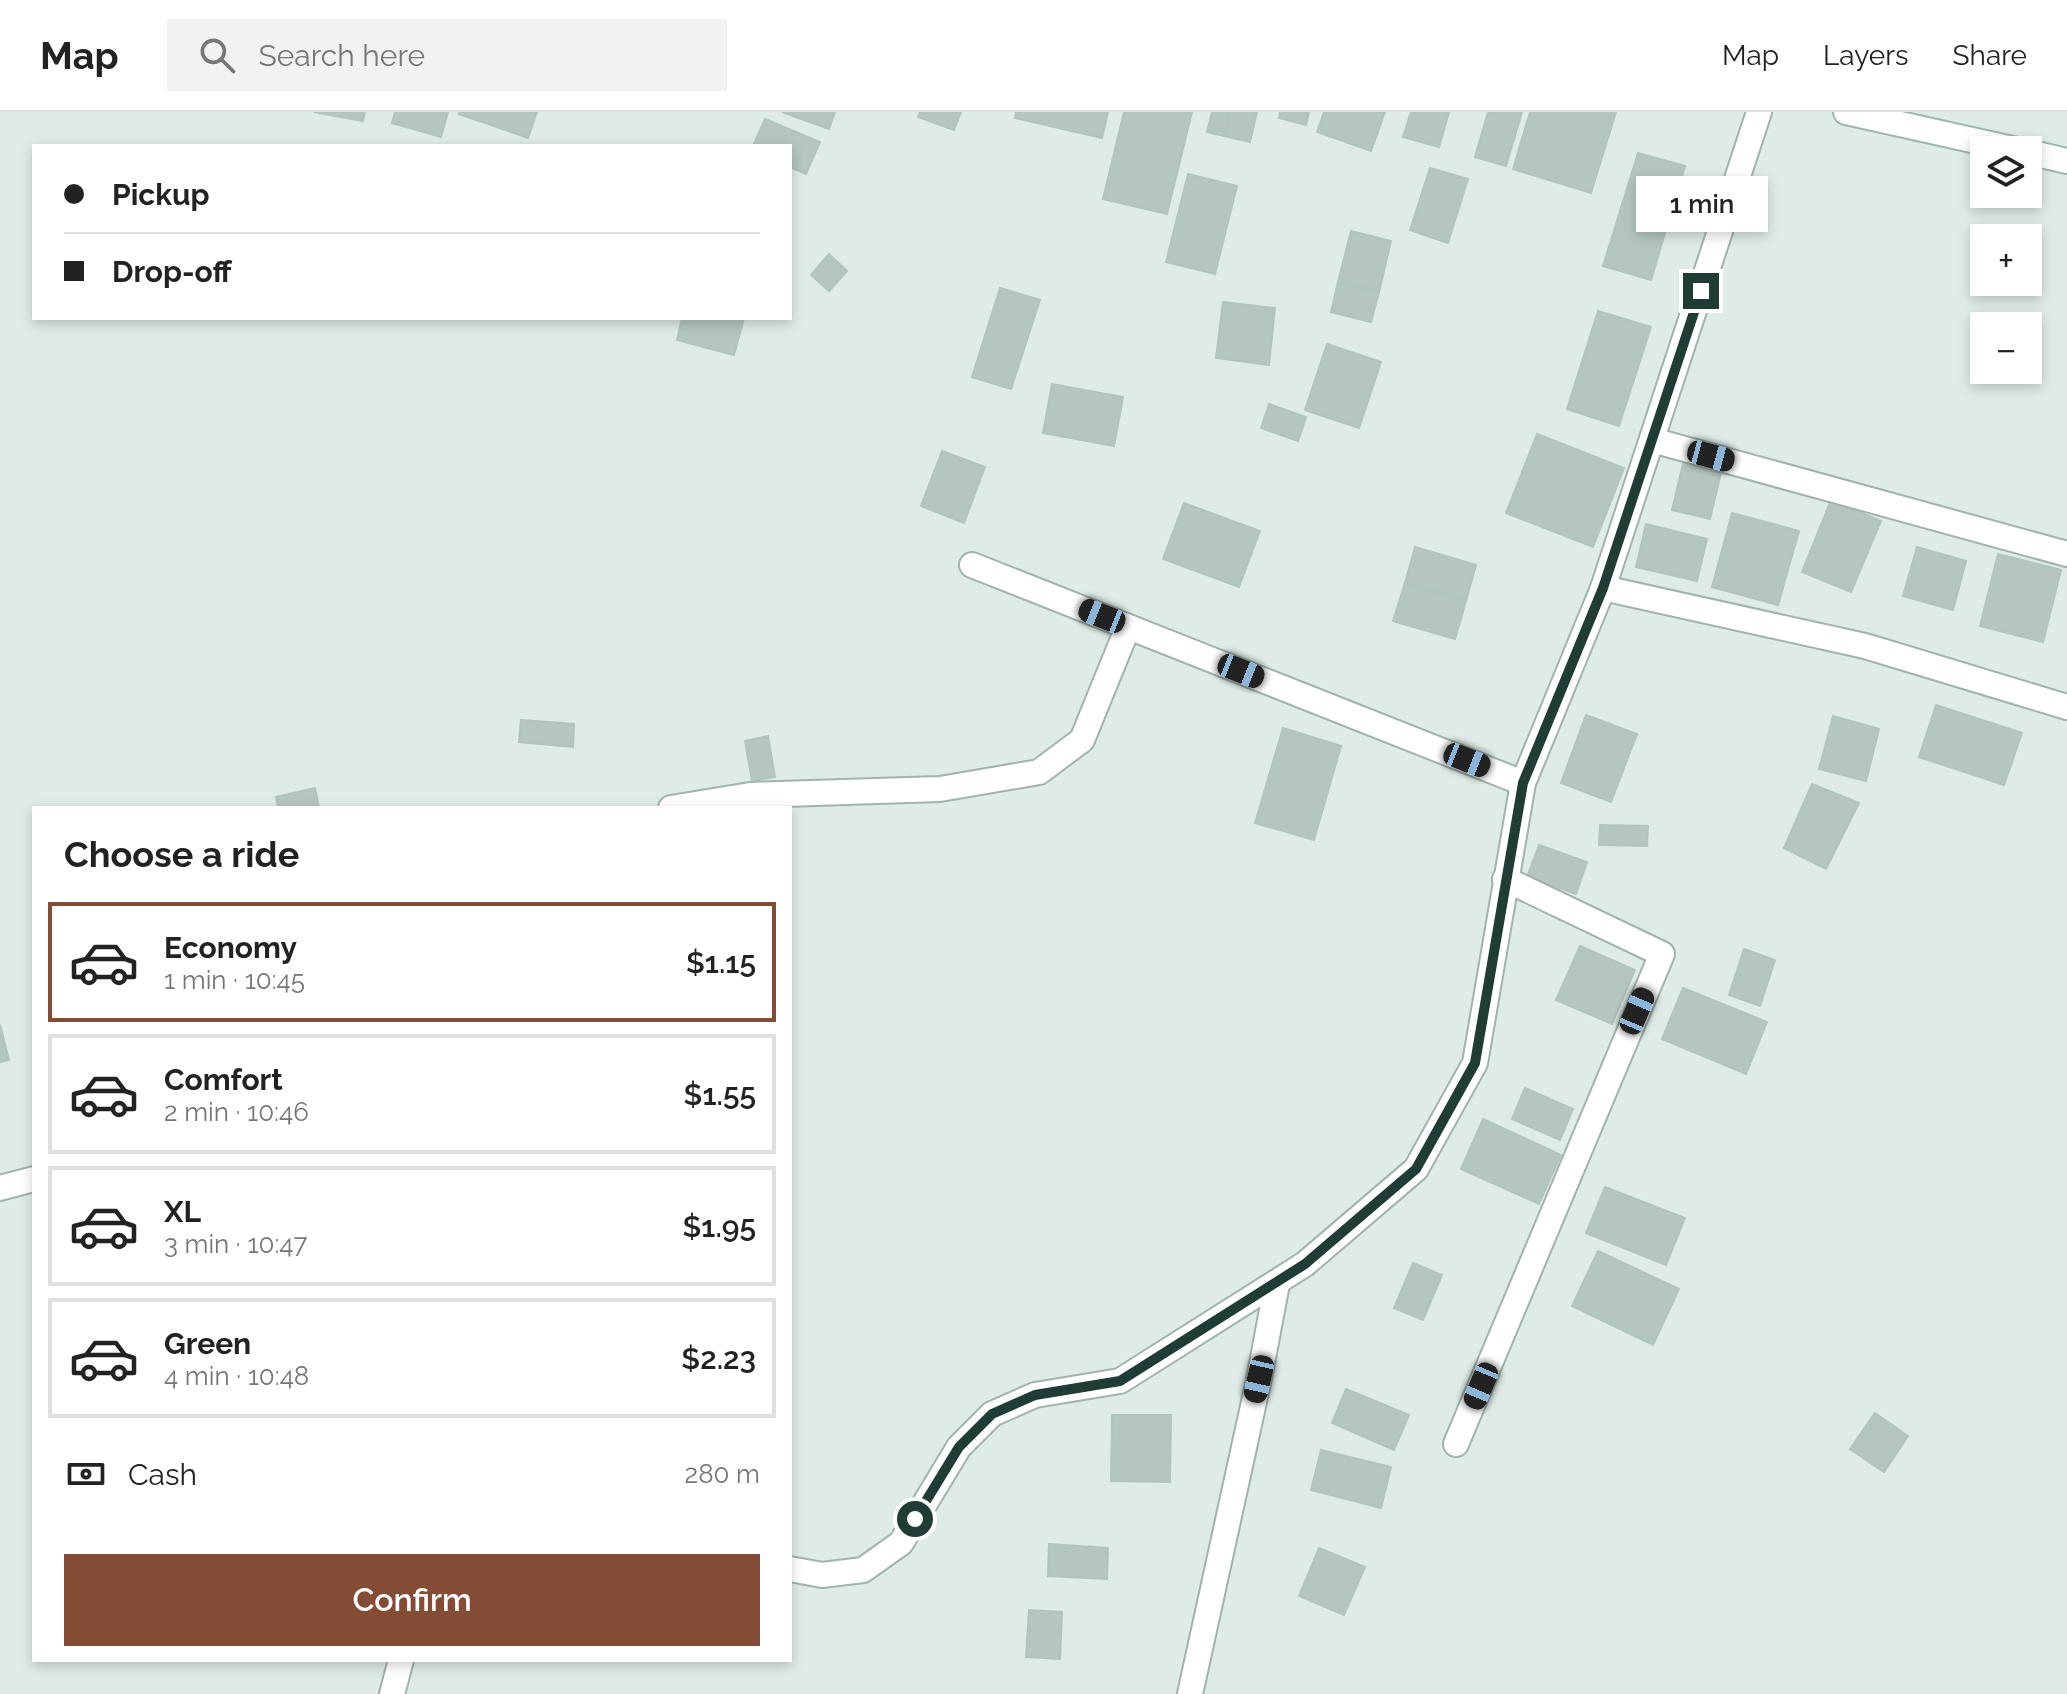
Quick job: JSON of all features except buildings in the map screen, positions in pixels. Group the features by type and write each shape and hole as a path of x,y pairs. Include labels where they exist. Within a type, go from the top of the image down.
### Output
{"street":[{"path":"792,1569 822,1575 863,1570 901,1543 959,1447 992,1414 1035,1395 1120,1381 1305,1264 1416,1169 1475,1063 1523,783 1603,588 1759,112"},
{"path":"1846,112 1970,140"},
{"path":"2042,155 2067,161"},
{"path":"1652,440 2067,554"},
{"path":"972,565 1523,783"},
{"path":"1603,588 1865,646 2067,707"},
{"path":"683,806 750,795 940,789 1039,772 1082,740 1128,627"},
{"path":"1456,1444 1662,954 1505,879"},
{"path":"0,1188 32,1180"},
{"path":"1190,1694 1277,1284"},
{"path":"392,1694 400,1662"}],"route":[{"path":"915,1519 959,1447 992,1414 1035,1395 1120,1381 1305,1264 1416,1169 1475,1063 1523,783 1603,588 1701,291"}]}
